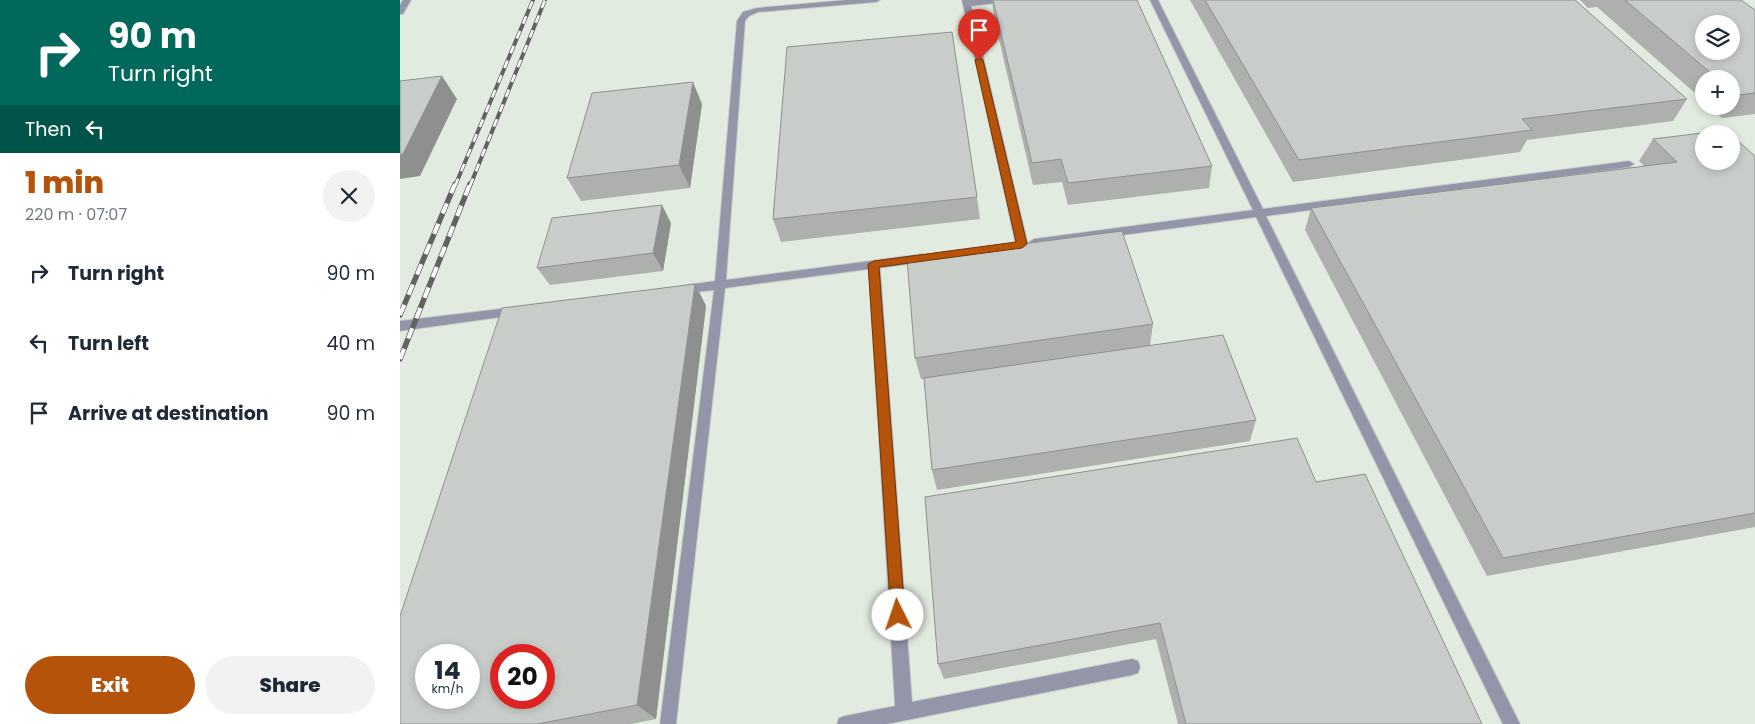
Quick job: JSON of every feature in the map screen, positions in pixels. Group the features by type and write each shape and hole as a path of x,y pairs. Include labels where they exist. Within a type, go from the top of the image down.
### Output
{"lane":[{"path":"400,12 407,0"},
{"path":"668,724 720,285 742,18 757,10 876,0"},
{"path":"1006,0 966,2 1017,245 1629,164"},
{"path":"1154,0 1512,724"},
{"path":"671,291 930,257"},
{"path":"874,264 904,712"},
{"path":"400,326 524,310"},
{"path":"845,724 1132,667"}],"shaded area":[{"path":"400,0 1755,0 1755,724 400,724"}],"building":[{"path":"993,0 1137,0 1212,166 1068,183 1061,159 1032,163"},
{"path":"1205,0 1575,0 1687,99 1522,119 1532,130 1299,160"},
{"path":"1625,0 1741,0 1755,10 1755,93 1740,95 1740,70 1707,70 1696,60 1740,60 1740,15 1695,15 1695,59"},
{"path":"952,32 977,197 773,219 787,47"},
{"path":"442,76 403,154 400,154 400,81"},
{"path":"693,82 679,165 567,178 592,93"},
{"path":"1695,134 1695,170 1740,170 1740,143 1755,156 1755,513 1503,558 1311,208 1677,162 1653,139"},
{"path":"662,205 653,253 537,268 552,218"},
{"path":"1122,231 1153,324 915,358 907,259"},
{"path":"695,284 637,705 537,724 400,724 400,616 502,308"},
{"path":"1223,335 1256,420 932,470 924,378"},
{"path":"1297,438 1316,482 1365,474 1482,724 1186,724 1160,623 938,664 925,497"}],"railway":[{"path":"455,186 533,0"},
{"path":"470,186 545,0"},
{"path":"400,315 455,184"},
{"path":"400,359 470,184"}],"route":[{"path":"898,615 874,264 1022,244 979,60"}]}
